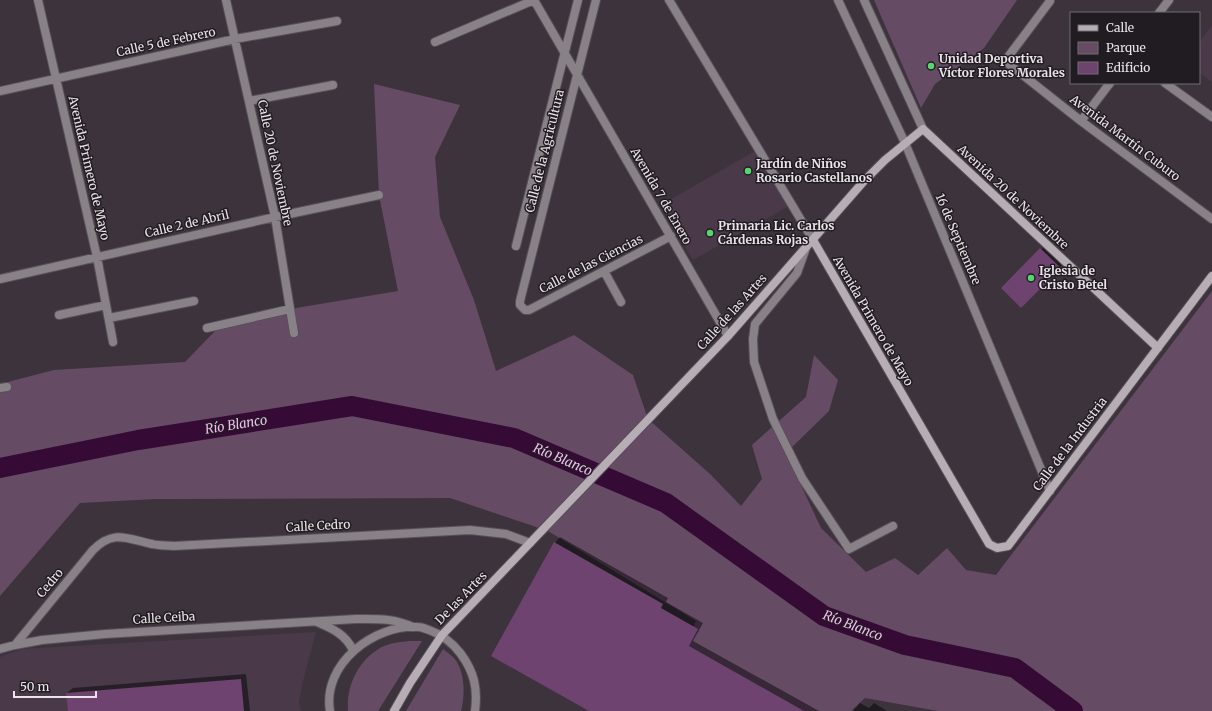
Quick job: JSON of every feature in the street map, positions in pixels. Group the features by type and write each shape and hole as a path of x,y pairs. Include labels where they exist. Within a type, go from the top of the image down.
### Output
{"street":[{"name":"Avenida Primero de Mayo","path":"38,0 97,257 114,342"},
{"name":"Calle 20 de Noviembre","path":"226,0 275,217 294,333"},
{"path":"434,42 534,0 566,56"},
{"name":"Calle de la Agricultura","path":"516,246 566,56 578,0"},
{"name":"Calle de la Agricultura","path":"522,308 520,301 575,71 596,0"},
{"name":"Avenida Primero de Mayo","path":"669,0 812,240 989,544 997,548"},
{"name":"16 de Septiembre","path":"838,0 905,143 1050,491"},
{"path":"864,0 923,129"},
{"path":"1160,12 1169,0"},
{"name":"Avenida Martín Cuburo","path":"1050,1 1005,61 1081,121 1212,219"},
{"name":"Calle 5 de Febrero","path":"0,91 235,39 337,21"},
{"name":"Avenida 7 de Enero","path":"566,56 728,336"},
{"path":"1081,121 1109,84"},
{"path":"1166,84 1212,117"},
{"path":"249,101 333,85"},
{"name":"Calle de las Artes","path":"560,512 728,336 864,181 885,160 923,129"},
{"name":"Avenida 20 de Noviembre","path":"923,129 1158,348"},
{"name":"Calle 2 de Abril","path":"0,279 379,195"},
{"name":"Calle de las Ciencias","path":"522,308 529,310 671,236"},
{"path":"806,247 798,273 755,324 753,339 754,362 773,419 802,478 849,549 893,526"},
{"path":"604,271 621,302"},
{"name":"Calle de la Industria","path":"997,548 1008,546 1212,276"},
{"path":"109,318 194,301"},
{"path":"59,315 106,304"},
{"path":"207,328 290,309"},
{"name":"De las Artes","path":"394,711 410,683 442,635 560,512"},
{"name":"Calle Cedro","path":"106,539 118,537 154,545 174,546 470,530 506,534 530,543"},
{"name":"Cedro","path":"15,644 93,550 106,539"},
{"name":"Calle Ceiba","path":"0,649 15,644 42,640 105,634 315,621 388,619 402,622 413,627"},
{"name":"Calle Ceiba","path":"315,621 335,629 343,635 350,643 353,650"},
{"path":"330,711 331,685 339,667 353,650 386,632 400,628 420,627 442,635 454,645 469,665 476,691 475,711"}],"shaded area":[{"path":"1212,25 1212,82 1200,73 1200,42"},
{"name":"Primaria Lic. Carlos Cárdenas Rojas","path":"755,151 789,206 693,260 661,205"},
{"path":"316,632 299,702 301,711 0,711 0,657 22,649"}],"green space":[{"name":"Unidad Deportiva Víctor Flores Morales","path":"874,0 1017,0 984,48 935,84 921,108"},
{"path":"374,84 460,105 435,157 440,217 474,300 496,371 574,335 633,375 648,419 710,474 741,506 762,479 752,445 806,397 814,355 838,380 829,411 786,453 821,528 866,572 895,558 918,575 947,548 966,570 996,575 1212,291 1212,711 938,711 865,698 851,711 804,711 684,648 696,621 548,531 450,498 156,499 80,503 0,596 0,384 54,370 185,362 216,330 290,309 398,291 379,195"},
{"path":"410,641 422,641 378,711 348,711 351,684 365,660 372,653 383,646"},
{"path":"443,649 456,660 462,673 464,692 461,711 406,711"}],"building":[{"name":"Iglesia de Cristo Betel","path":"1040,248 1061,268 1021,308 1001,288"},
{"path":"554,542 663,604 661,608 698,629 689,646 804,711 589,711 491,656"},
{"path":"241,679 244,711 68,711 66,693"}],"waterway":[{"name":"Río Blanco","path":"0,468 138,440 352,406 514,438 666,503 824,616 905,645 1015,668 1073,711"}],"place":[{"name":"Unidad Deportiva Víctor Flores Morales","path":"931,66"},
{"name":"Jardín de Niños Rosario Castellanos","path":"748,171"},
{"name":"Primaria Lic. Carlos Cárdenas Rojas","path":"710,233"},
{"name":"Iglesia de Cristo Betel","path":"1031,278"}]}
